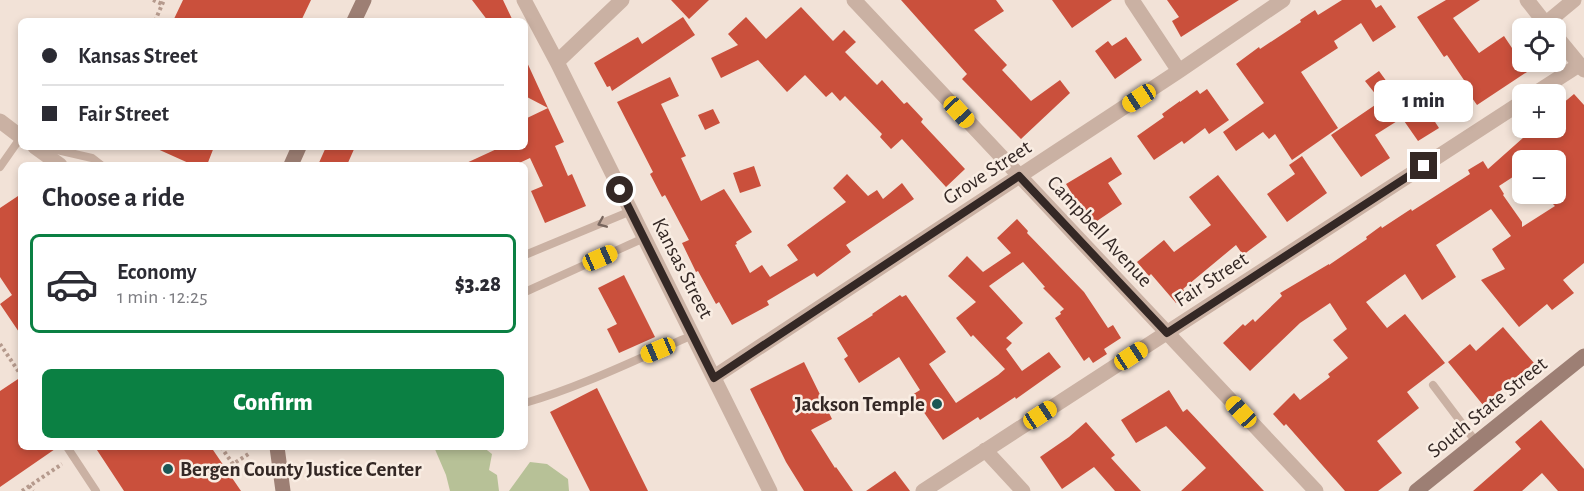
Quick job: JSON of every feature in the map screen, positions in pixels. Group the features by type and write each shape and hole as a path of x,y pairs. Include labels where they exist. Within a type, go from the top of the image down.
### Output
{"street":[{"path":"355,18 364,0"},
{"name":"Kansas Street","path":"524,0 770,491"},
{"path":"557,62 622,0"},
{"name":"Campbell Avenue","path":"854,0 1316,491"},
{"path":"1132,0 1179,71"},
{"name":"Grove Street","path":"714,378 1283,0"},
{"path":"1527,0 1541,18"},
{"path":"1555,18 1574,0"},
{"path":"1552,84 1582,68 1566,48"},
{"name":"Fair Street","path":"923,491 1512,109"},
{"path":"0,121 18,135"},
{"path":"39,150 56,162"},
{"name":"South State Street","path":"1422,489 1476,442 1584,356"},
{"path":"277,450 283,491"},
{"path":"986,450 1023,491"}],"lane":[{"path":"0,167 18,141"},
{"path":"56,150 92,158 97,162"},
{"path":"72,150 81,156"},
{"path":"528,254 631,211"},
{"path":"528,291 644,238"},
{"path":"528,402 559,393 604,375 693,335"},
{"path":"1433,385 1476,442"},
{"path":"69,450 96,491"}],"path":[{"path":"153,0 163,2 156,18"},
{"path":"0,344 18,371"},
{"path":"223,450 233,464 250,453"},
{"path":"22,491 62,464"},
{"path":"29,486 33,491"}],"green space":[{"path":"435,450 487,450 492,454 489,470 497,475 499,491 450,491"},
{"path":"530,462 547,464 568,479 569,491 509,491"}],"building":[{"path":"183,0 311,0 302,18 174,18"},
{"path":"472,0 503,0 512,18 486,18"},
{"path":"671,0 709,0 689,19"},
{"path":"901,0 996,0 1004,11 974,30 1007,65 1002,70 1031,101 1060,80 1070,93 1021,139 962,79 967,74"},
{"path":"1052,0 1112,0 1072,28"},
{"path":"1167,0 1239,0 1181,37 1172,21 1179,17"},
{"path":"1342,0 1371,0 1376,8 1381,5 1396,27 1373,42 1361,23 1334,41 1338,48 1301,72 1338,128 1292,160 1275,134 1269,139 1263,132 1236,151 1223,132 1264,103 1236,64 1301,22 1300,20 1315,10 1318,15"},
{"path":"1446,0 1480,0 1453,18 1479,53 1504,36 1512,48 1512,72 1527,72 1477,105 1465,88 1468,86 1447,55 1444,57 1417,17"},
{"path":"801,7 833,41 844,30 856,42 845,52 877,85 882,80 904,104 907,102 923,119 921,122 965,169 946,187 902,139 891,149 880,137 882,134 845,96 840,101 832,92 826,97 805,75 787,92 758,60 721,78 711,58 738,45 728,34 746,17 766,39"},
{"path":"683,17 695,35 612,91 610,86 607,87 594,63 638,37 642,44"},
{"path":"1126,37 1142,60 1115,79 1095,51 1108,41 1112,46"},
{"path":"528,65 548,108 528,98"},
{"path":"1379,71 1398,97 1413,88 1439,128 1418,141 1402,118 1375,135 1390,158 1361,177 1331,135 1381,101 1365,81"},
{"path":"670,77 679,96 661,104 686,156 681,158 701,201 724,189 752,232 735,245 750,273 762,265 770,277 798,260 787,245 846,202 833,188 847,174 868,196 877,190 883,199 902,183 914,199 846,245 851,252 817,277 814,273 767,301 769,305 732,325 719,302 716,304 698,271 696,272 682,243 689,240 665,195 662,197 650,174 653,172 617,102"},
{"path":"1207,89 1229,120 1209,134 1205,128 1184,144 1182,141 1154,160 1137,136 1164,117 1162,114 1180,101 1197,90 1200,94"},
{"path":"1574,94 1584,105 1584,263 1563,280 1574,293 1552,310 1547,304 1519,327 1481,280 1505,269 1492,249 1511,236 1491,209 1436,245 1456,277 1422,300 1405,274 1366,302 1387,328 1405,314 1445,363 1407,392 1419,408 1377,441 1402,473 1378,491 1345,491 1286,424 1284,426 1273,414 1294,393 1300,400 1330,377 1328,374 1348,358 1333,340 1347,329 1330,303 1300,323 1250,371 1223,343 1243,324 1245,326 1253,319 1255,322 1282,296 1280,293 1329,265 1367,239 1366,237 1381,226 1382,228 1411,209 1412,211 1470,174 1468,170 1483,161 1488,169 1523,138 1566,138 1566,101"},
{"path":"548,108 564,142 555,146 568,176 572,174 586,206 545,223 531,191 543,186 530,158 521,162 468,162 494,150 528,150 528,118"},
{"path":"713,109 720,123 705,130 698,115"},
{"path":"160,150 213,150 208,162 186,162"},
{"path":"325,150 354,150 348,162 319,162"},
{"path":"1302,156 1327,193 1287,222 1267,194 1295,174 1289,165"},
{"path":"1111,157 1122,174 1108,183 1122,204 1094,223 1066,184"},
{"path":"754,166 761,186 740,193 733,173"},
{"path":"1218,175 1267,237 1243,255 1236,245 1183,289 1187,294 1176,303 1151,274 1149,276 1137,262 1164,240 1174,252 1211,225 1189,197"},
{"path":"18,196 18,331 0,304 12,295 0,277 0,208"},
{"path":"1017,219 1028,231 1027,233 1084,292 1108,328 1113,325 1121,338 1104,349 1107,354 1093,363 1089,357 1084,361 1055,318 1064,309 1043,288 1045,287 1023,262 989,286 1023,323 1006,338 1012,343 1006,349 1022,371 1049,352 1061,367 1016,399 1015,397 980,420 978,417 943,440 912,395 920,390 899,357 859,383 844,359 848,356 837,338 900,295 902,297 906,295 946,352 929,364 956,403 1005,369 973,335 971,337 956,318 976,302 948,276 967,256 983,272 1011,253 997,238"},
{"path":"624,275 655,337 619,353 607,329 617,324 598,288"},
{"path":"1503,327 1534,363 1483,405 1448,362 1470,344 1476,351"},
{"path":"804,362 832,419 811,430 853,491 804,491 786,462 750,389"},
{"path":"18,379 18,450 54,450 0,487 0,391"},
{"path":"597,388 648,491 590,491 550,412"},
{"path":"1169,390 1183,412 1187,409 1264,491 1181,491 1206,468 1166,426 1136,443 1121,420"},
{"path":"1541,420 1584,469 1584,491 1558,491 1542,473 1522,491 1473,491 1521,449 1515,442"},
{"path":"1086,422 1115,455 1111,458 1141,491 1115,491 1094,467 1062,489 1040,457"},
{"name":"Bergen County Justice Center","path":"97,450 213,450 241,491 124,491"},
{"path":"895,471 910,491 866,491"}],"place":[{"name":"Jackson Temple","path":"937,404"},
{"name":"Bergen County Justice Center","path":"168,469"}],"route":[{"path":"620,190 714,378 1019,176 1167,333 1424,166"}]}
